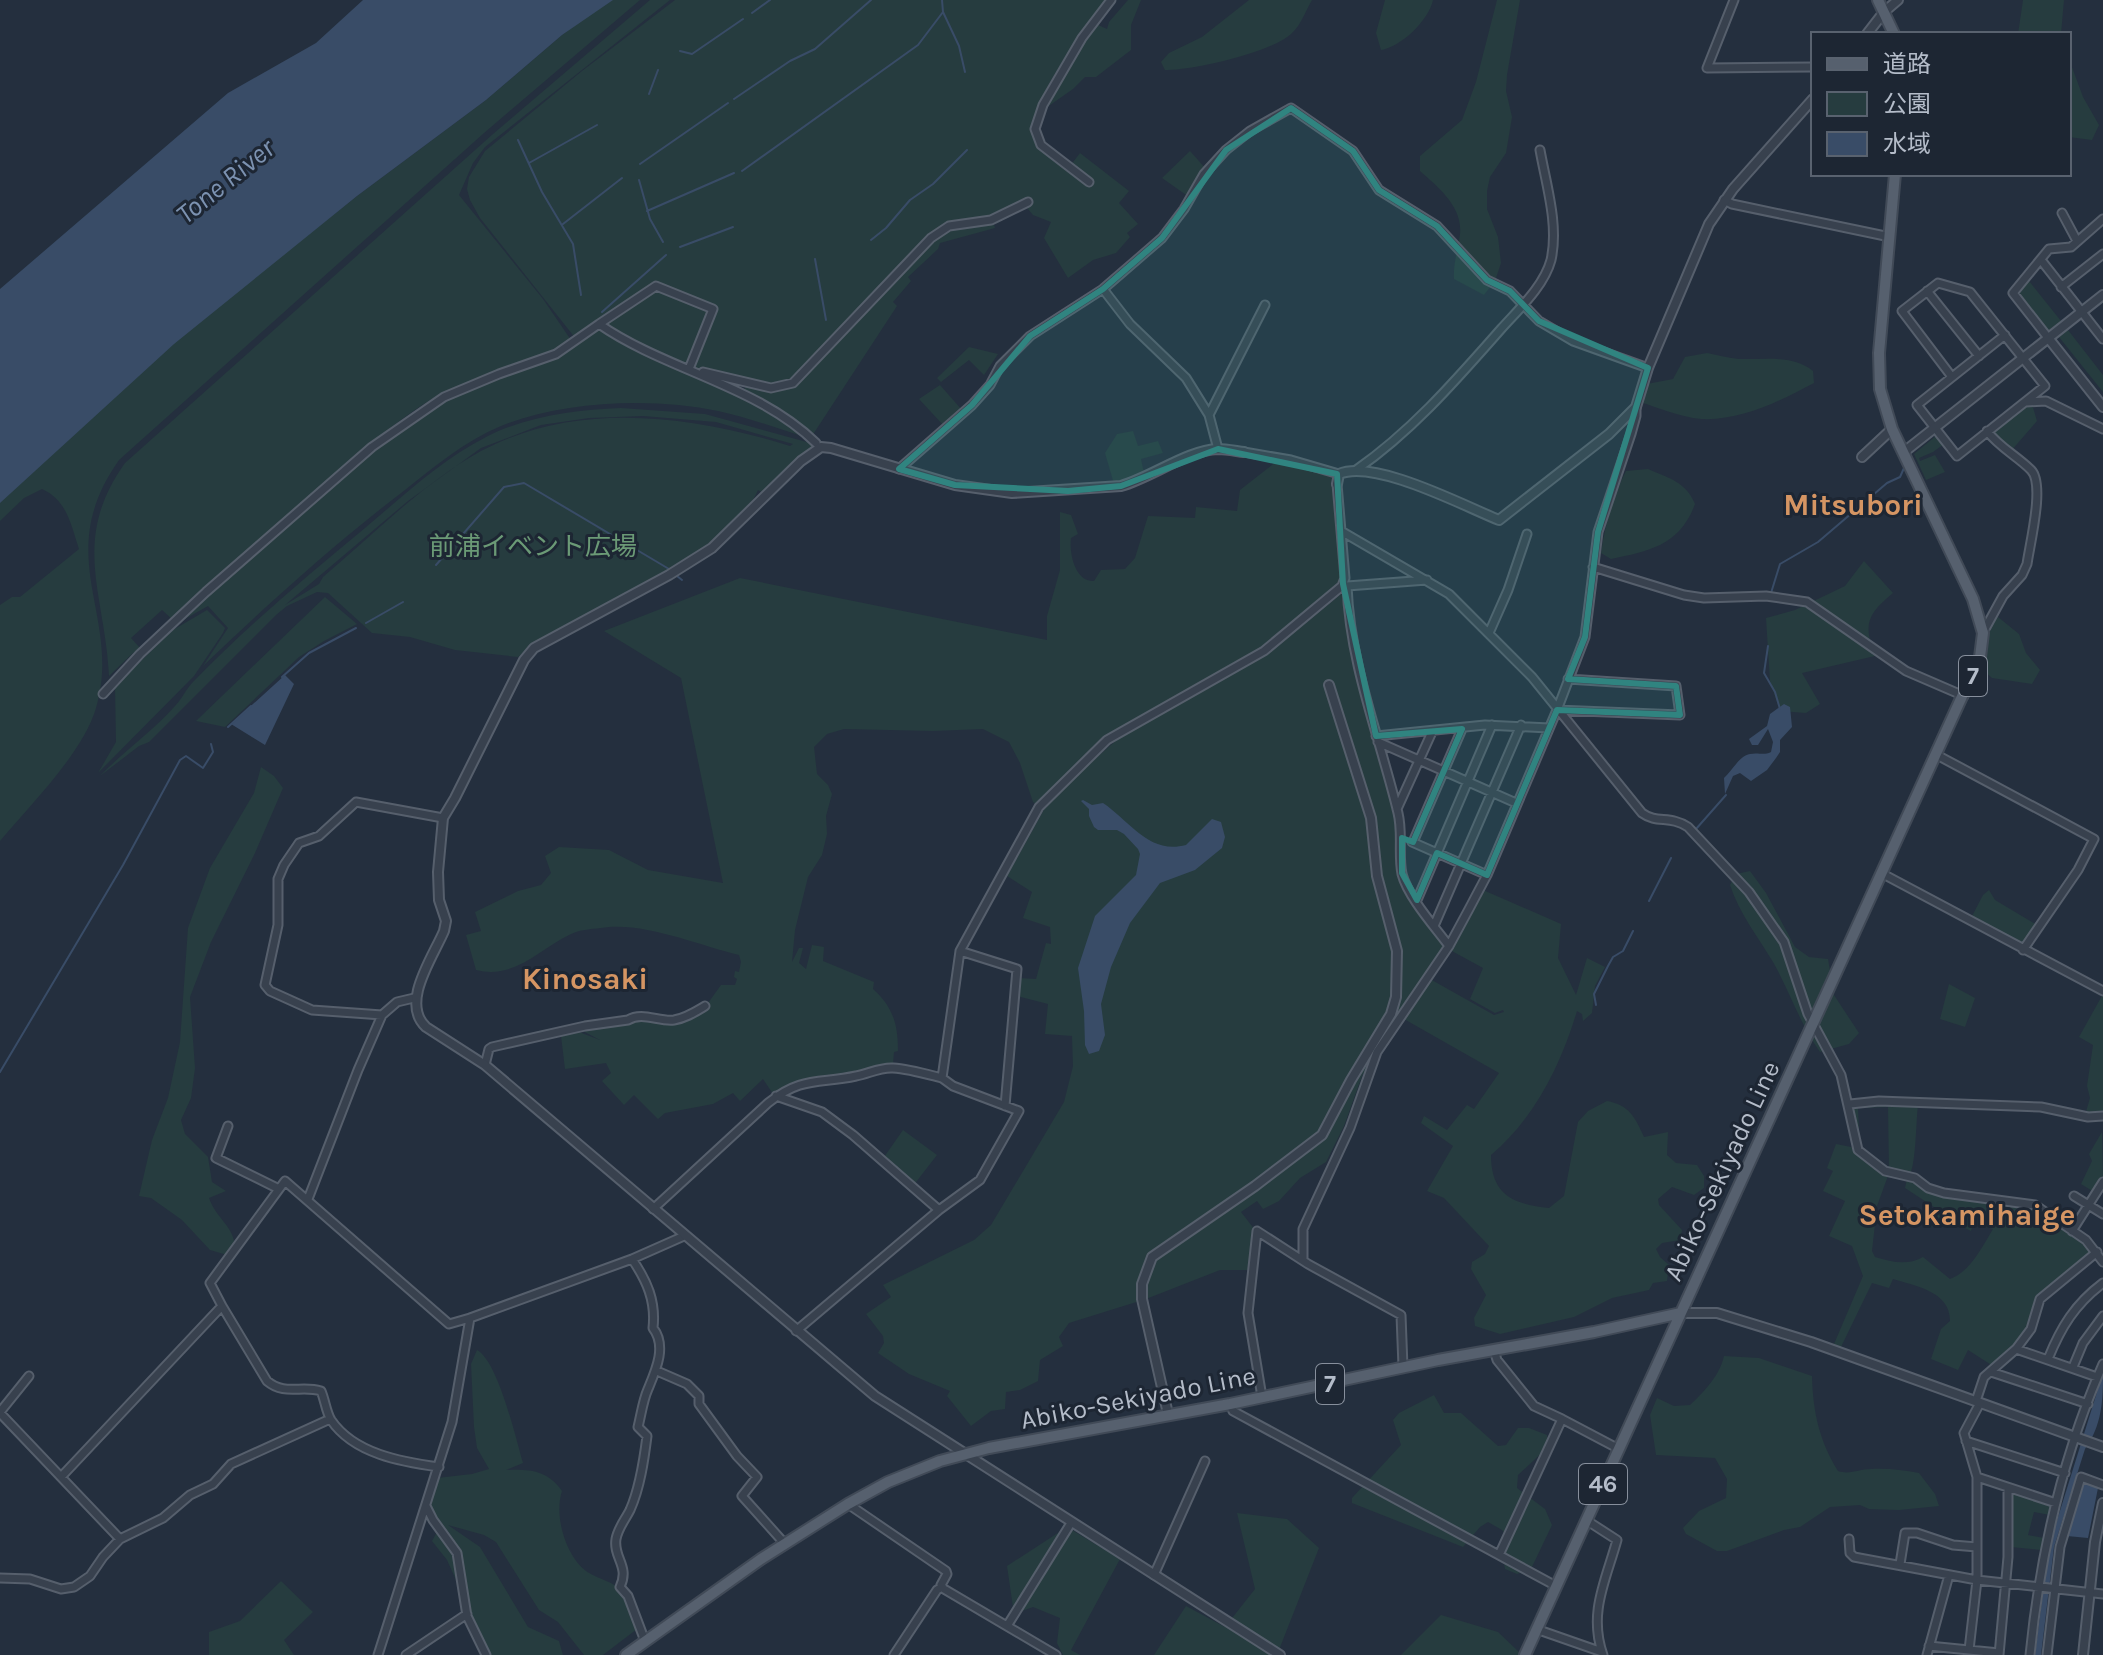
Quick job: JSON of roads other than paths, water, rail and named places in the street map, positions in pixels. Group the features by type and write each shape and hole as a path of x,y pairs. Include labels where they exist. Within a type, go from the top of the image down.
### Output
{"main road":[{"path":"1878,0 1893,32"},
{"name":"Abiko-Sekiyado Line","path":"626,1655 848,1504 904,1475 963,1454 1681,1313 1980,657 1982,630 1973,599 1892,429 1882,399 1879,376 1895,176"},
{"name":"46","path":"1525,1655 1681,1313"}],"street":[{"path":"1089,182 1041,145 1036,124 1043,105 1082,38 1111,0"},
{"path":"1734,0 1707,68 1811,67"},
{"path":"1869,32 1898,0"},
{"path":"1303,1259 1303,1229 1350,1128 1377,1052 1449,946 1487,875 1557,710 1585,637 1598,532 1615,489 1648,368 1695,251 1724,200 1811,101"},
{"path":"899,469 972,405 990,385 1000,366 1030,336 1103,289 1162,238 1184,209 1204,174 1226,150 1250,131 1291,108 1353,151 1379,190 1437,226 1487,280 1510,291 1555,333 1648,368"},
{"path":"803,438 955,485 1012,493 1105,488 1138,481 1191,455 1218,449 1291,460 1338,479 1382,452 1423,415 1522,305 1544,275 1553,250 1552,220 1540,150"},
{"path":"1724,200 1890,237"},
{"path":"689,369 777,388 798,380 931,238 949,226 991,220 1028,202"},
{"path":"2062,213 2077,241"},
{"path":"2103,219 2071,247 2049,249 2013,293 2103,407"},
{"path":"2061,287 2103,254"},
{"path":"2041,260 2102,337"},
{"path":"1952,377 1902,311 1927,291 1938,283 1970,292 2005,335 2045,386 1957,456 1917,405 2005,335"},
{"path":"103,694 121,672 206,592 351,466 400,426 444,397 556,354 656,286 713,309 689,369"},
{"path":"1103,289 1130,324 1186,378 1209,415 1218,449"},
{"path":"1927,291 1979,356"},
{"path":"1904,452 2103,295"},
{"path":"1209,415 1265,305"},
{"path":"599,324 635,345 742,395 788,421 818,445"},
{"path":"742,395 743,384 747,382"},
{"path":"2024,402 2046,401 2101,424"},
{"path":"1356,470 1396,477 1499,520 1609,434 1636,407"},
{"path":"1862,457 1892,429"},
{"path":"1982,630 2027,564 2038,482 2031,470 1987,431"},
{"path":"818,445 712,548 669,575 534,648 524,660 443,818 438,890 446,921 414,998 420,1021 448,1043 485,1065 875,1396 1280,1655"},
{"path":"1338,479 1348,614 1356,659 1397,809 1402,838 1402,873 1449,946"},
{"path":"1341,531 1449,594 1532,677 1642,813 1648,818 1675,819 1688,827 1756,901 1784,942 1813,1025 1836,1063 1850,1104 1858,1150 1885,1171 1915,1178 1928,1188 1944,1193 2035,1205 2090,1244 2103,1262"},
{"path":"1489,633 1527,534"},
{"path":"1593,567 1684,595 1704,598 1766,596 1807,602 1906,671 1964,696"},
{"path":"942,1078 960,951 1039,807 1072,773 1107,740 1282,639 1345,585 1429,580"},
{"path":"1557,710 1680,715 1676,686 1568,679"},
{"path":"1168,1414 1142,1299 1145,1271 1152,1257 1322,1135 1391,1014 1396,997 1397,951 1377,876 1374,830 1329,685"},
{"path":"1377,739 1492,725 1549,728"},
{"path":"1417,900 1492,725"},
{"path":"1434,926 1521,725"},
{"path":"1413,842 1462,729"},
{"path":"1397,809 1432,732"},
{"path":"1377,739 1516,803"},
{"path":"1937,755 2103,844"},
{"path":"382,1015 312,1010 270,991 265,985 278,925 278,879 299,843 319,836 356,802 443,818"},
{"path":"1402,838 1487,875"},
{"path":"2023,950 2078,870 2094,839"},
{"path":"1883,874 2103,991"},
{"path":"960,951 1017,969 1005,1106"},
{"path":"308,1199 382,1015 397,1002 414,998"},
{"path":"485,1065 492,1047 585,1026 628,1020 634,1016 673,1020 690,1016 705,1006"},
{"path":"653,1209 776,1096 789,1088 820,1079 854,1077 893,1068 942,1078 953,1086 1019,1111 980,1180 939,1210 796,1331"},
{"path":"776,1096 822,1112 939,1210"},
{"path":"1850,1104 1879,1101 2041,1107 2088,1117 2103,1116"},
{"path":"228,1126 216,1158 279,1189"},
{"path":"439,1467 385,1456 346,1436 330,1419 321,1391 275,1388 267,1381 222,1306 210,1283 285,1181 449,1324 632,1259 684,1236"},
{"path":"2072,1231 2103,1182"},
{"path":"2074,1196 2103,1214"},
{"path":"1262,1397 1248,1313 1257,1231 1401,1315 1403,1367"},
{"path":"1969,1650 1977,1580 1977,1477 1964,1433 1978,1402 1984,1377 2016,1349 2031,1329 2040,1299 2097,1252"},
{"path":"632,1259 652,1299 655,1311 653,1328 660,1336 661,1343 655,1366 657,1371 648,1388 638,1427 647,1436 643,1464 632,1505 615,1542 625,1572 620,1587 628,1596 645,1641"},
{"path":"2048,1359 2067,1318 2083,1299 2103,1283"},
{"path":"61,1477 222,1306"},
{"path":"1681,1313 1717,1313 1868,1361 2103,1447"},
{"path":"2073,1367 2083,1343 2103,1316"},
{"path":"378,1655 452,1422 470,1318"},
{"path":"2016,1349 2097,1377"},
{"path":"1494,1350 1497,1360 1534,1406 1619,1449"},
{"path":"2030,1655 2037,1587 2056,1503 2103,1364"},
{"path":"657,1371 687,1384 699,1396 699,1404 719,1432 757,1477 742,1496 785,1544"},
{"path":"1991,1372 2088,1404"},
{"path":"29,1376 0,1412 120,1539"},
{"path":"1230,1404 1233,1411 1556,1586"},
{"path":"0,1578 30,1579 61,1589 74,1587 90,1576 120,1539 163,1518 190,1495 213,1484 231,1464 330,1419"},
{"path":"1499,1555 1562,1419"},
{"path":"1966,1441 2065,1473"},
{"path":"1154,1575 1205,1461"},
{"path":"1977,1477 2056,1503"},
{"path":"2047,1655 2060,1547 2081,1477 2103,1485"},
{"path":"1949,1575 1928,1651 1969,1650 1999,1654 2006,1583 2008,1488"},
{"path":"2083,1655 2103,1503"},
{"path":"848,1504 947,1574 942,1587 894,1655"},
{"path":"426,1506 457,1553 467,1614 486,1655"},
{"path":"1586,1520 1617,1540 1597,1609 1597,1631 1603,1654"},
{"path":"1007,1626 1071,1523"},
{"path":"1900,1564 1905,1533 1917,1533 1953,1545 1977,1547"},
{"path":"1849,1539 1850,1553 1854,1557 1977,1580 2103,1594"},
{"path":"942,1587 1056,1655"},
{"path":"406,1655 467,1614"},
{"path":"1536,1629 1603,1654"}],"water":[{"name":"Tone River","path":"363,0 613,0 562,35 486,100 357,196 174,344 0,503 0,289 228,93 316,43"},
{"path":"285,675 294,684 265,745 231,724"},
{"path":"1784,704 1790,707 1792,727 1780,740 1780,752 1767,770 1751,781 1740,773 1733,776 1725,794 1724,778 1739,761 1746,755 1771,752 1773,742 1768,729 1758,745 1752,745 1749,739 1767,726 1770,714"},
{"path":"1083,800 1092,805 1103,803 1141,834 1161,845 1186,845 1212,819 1221,822 1225,837 1222,848 1195,870 1160,883 1130,923 1111,967 1101,1004 1105,1035 1099,1051 1089,1054 1085,1045 1078,968 1095,916 1136,875 1140,854 1124,834 1094,827"},
{"path":"2103,1373 2098,1422 2085,1449 2054,1547 2041,1655 2035,1655 2049,1546"},
{"path":"2083,1482 2098,1488 2088,1538 2067,1536"}],"waterway":[{"path":"752,13 770,0"},
{"path":"734,99 790,61 815,49 871,0"},
{"path":"942,0 943,12 959,46 965,72"},
{"path":"742,171 918,45 943,12"},
{"path":"680,51 692,54 743,19"},
{"path":"649,94 658,70"},
{"path":"640,164 728,103"},
{"path":"529,163 597,125"},
{"path":"518,140 542,192 573,244 581,295"},
{"path":"871,240 910,200 933,184 967,150"},
{"path":"647,211 734,173"},
{"path":"563,224 622,178"},
{"path":"639,180 650,219 663,242"},
{"path":"680,247 733,227"},
{"path":"602,312 666,255"},
{"path":"815,259 826,320"},
{"path":"1771,593 1780,564 1818,542 1887,483 1900,477 1904,468"},
{"path":"436,565 504,487 524,483 669,569"},
{"path":"677,576 682,580"},
{"path":"366,623 403,602"},
{"path":"282,677 309,653 356,628"},
{"path":"1768,646 1764,673 1780,709"},
{"path":"228,727 251,706"},
{"path":"0,1072 123,865 180,760 186,756 203,768 213,752 211,744"},
{"path":"1696,829 1726,795"},
{"path":"1649,901 1671,858"},
{"path":"1596,1005 1594,994 1613,957 1623,951 1633,931"}],"district":[{"name":"Mitsubori","path":"1853,505"},
{"name":"Kinosaki","path":"585,979"},
{"name":"Setokamihaige","path":"1967,1215"}],"park label":[{"name":"前浦イベント広場","path":"533,546"}]}
